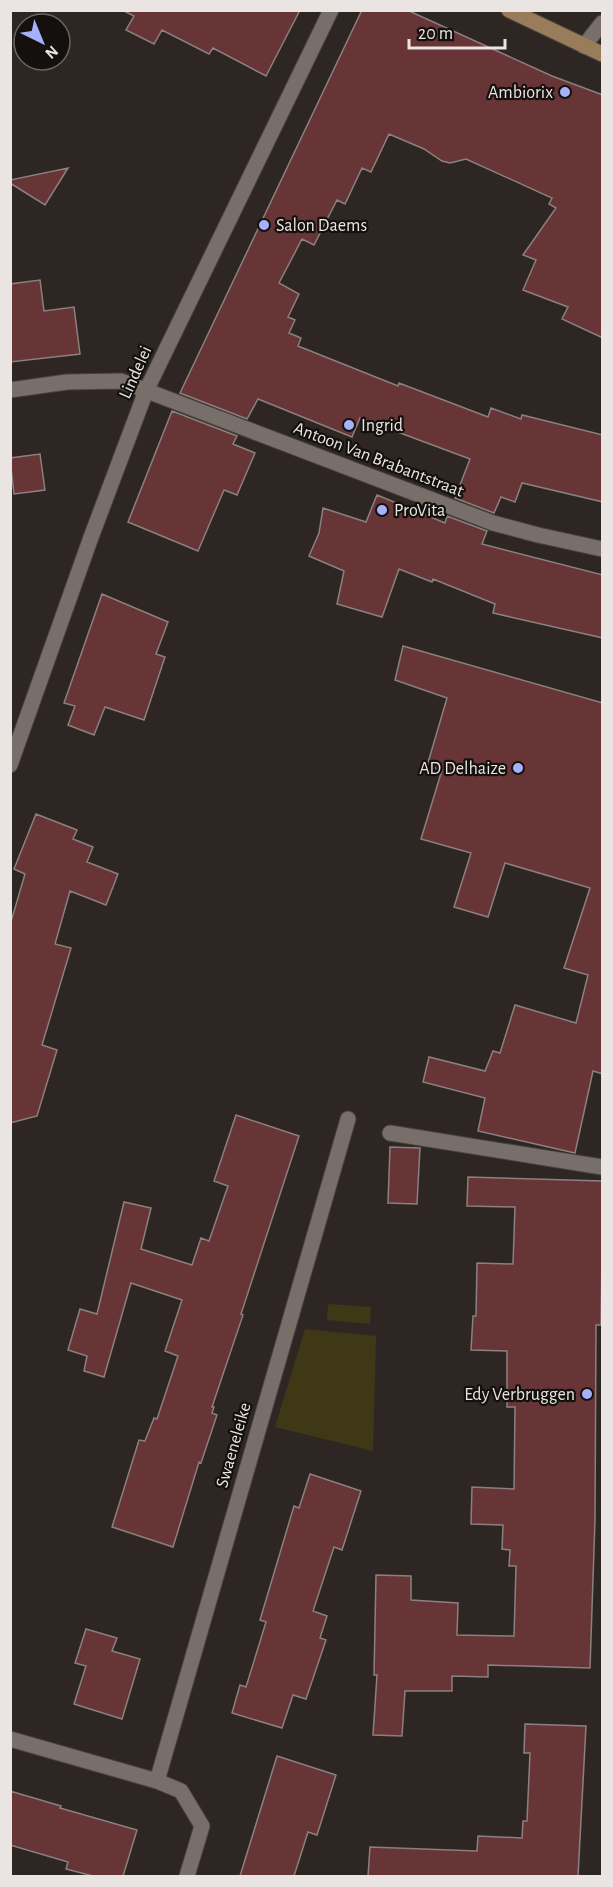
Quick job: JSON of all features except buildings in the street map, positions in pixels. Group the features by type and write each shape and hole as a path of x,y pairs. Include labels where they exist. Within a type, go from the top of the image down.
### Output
{"street":[{"name":"Lindelei","path":"10,765 146,391 331,10"},
{"path":"509,10 603,54"},
{"path":"584,46 603,23"},
{"name":"Antoon Van Brabantstraat","path":"10,390 67,382 121,381 493,523 603,549"},
{"name":"Swaeneleike","path":"157,1781 348,1119"},
{"path":"390,1133 603,1167"},
{"path":"10,1739 157,1781 181,1791 202,1826 187,1876"}],"shaded area":[{"path":"328,1304 371,1307 370,1324 327,1320"},
{"path":"305,1329 376,1336 373,1451 275,1427"}],"place":[{"name":"Ambiorix","path":"565,92"},
{"name":"Salon Daems","path":"264,225"},
{"name":"Ingrid","path":"349,425"},
{"name":"ProVita","path":"382,510"},
{"name":"AD Delhaize","path":"518,768"},
{"name":"Edy Verbruggen","path":"587,1394"}]}
